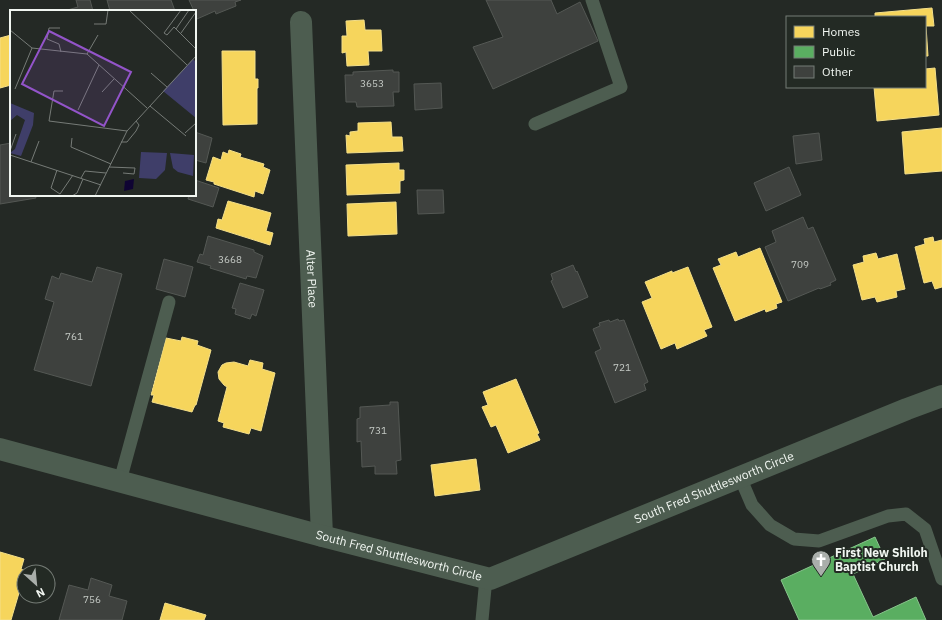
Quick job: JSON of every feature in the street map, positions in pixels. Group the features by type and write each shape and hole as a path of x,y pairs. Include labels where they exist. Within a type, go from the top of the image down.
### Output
{"street":[{"name":"Alter Place","path":"301,22 322,536"},
{"name":"South Fred Shuttlesworth Circle","path":"0,449 322,536 490,579 942,396"}],"lane":[{"path":"535,124 621,87 592,0"},
{"path":"120,481 169,302"},
{"path":"740,477 752,505 770,525 794,539 819,541 888,516 906,514 925,529 942,579"},
{"path":"482,620 486,578"}],"building: Homes":[{"path":"932,8 934,26 926,26 926,16 875,16 875,13"},
{"path":"364,20 365,30 381,30 382,51 368,51 369,65 347,66 346,52 342,53 342,36 347,36 346,21"},
{"path":"926,26 928,56 926,56"},
{"path":"10,35 10,85 0,88 0,38"},
{"path":"222,51 255,51 255,79 258,79 257,124 223,125"},
{"path":"935,68 939,115 877,121 874,88 926,88 926,69"},
{"path":"391,122 392,137 402,137 403,151 347,153 346,135 350,136 350,132 358,131 358,123"},
{"path":"942,128 942,171 905,174 902,132"},
{"path":"229,150 241,154 240,157 264,164 263,167 270,170 263,194 255,191 254,197 206,180 213,157 221,160 223,152 228,154"},
{"path":"399,163 399,170 404,170 404,180 400,181 400,193 347,195 346,165"},
{"path":"228,201 271,213 266,231 273,233 270,245 216,228 218,219 222,220"},
{"path":"396,202 397,234 348,236 347,204"},
{"path":"933,237 934,242 942,240 942,287 935,289 932,281 924,283 915,247 925,244 924,239"},
{"path":"760,248 782,302 776,304 777,308 766,312 765,309 735,321 713,268 721,265 718,259 736,252 738,257"},
{"path":"876,253 878,259 897,254 905,289 896,291 897,297 877,302 875,297 862,300 853,265 864,262 863,256"},
{"path":"688,267 712,327 704,330 707,336 677,349 675,343 661,349 642,302 652,298 645,282 672,271 672,273"},
{"path":"182,337 198,341 197,345 211,350 196,405 192,412 152,402 154,395 151,395 166,338 181,341"},
{"path":"250,360 263,363 262,369 275,373 261,431 251,428 249,434 223,427 224,423 218,421 227,387 219,379 218,372 222,365 226,363 234,362 248,366"},
{"path":"516,379 539,433 537,434 540,440 508,453 496,425 491,427 482,407 488,405 483,392"},
{"path":"476,459 480,490 435,496 431,465"},
{"path":"0,552 24,559 22,564 16,564 16,603 11,620 0,620"},
{"path":"165,603 206,615 204,620 160,620"}],"building: Public":[{"name":"First New Shiloh Baptist Church","path":"875,537 885,559 853,574 873,617 916,597 926,620 799,620 781,580"}],"building: Other":[{"path":"76,0 90,0 93,10 68,10 78,7"},
{"path":"107,0 171,0 175,10 110,10"},
{"path":"189,0 241,0 235,2 236,6 216,14 215,11 197,19 196,10 194,10"},
{"path":"486,0 551,0 557,14 580,2 598,41 493,89 473,47 503,37"},
{"path":"393,70 393,72 399,72 399,92 393,92 394,106 357,107 356,102 346,102 345,75 353,75 353,72"},
{"path":"441,83 442,108 415,110 414,84"},
{"path":"196,132 212,138 206,163 196,160"},
{"path":"819,133 822,160 796,164 793,136"},
{"path":"10,143 10,196 35,196 36,198 0,204 0,145"},
{"path":"789,167 801,195 766,211 754,183"},
{"path":"196,180 219,188 213,207 188,199 189,196 196,196"},
{"path":"417,190 443,190 444,213 418,214"},
{"path":"803,217 808,229 813,227 836,280 830,283 831,285 820,289 819,288 788,301 765,247 776,242 772,231"},
{"path":"208,236 254,250 254,252 263,256 256,278 247,276 246,279 210,268 211,266 197,262 200,254 203,255"},
{"path":"164,259 193,267 185,297 156,289"},
{"path":"573,265 588,297 563,308 551,281 553,280 551,274"},
{"path":"97,267 122,274 91,386 34,370 54,302 45,299 52,276 59,279 61,273 92,282"},
{"path":"240,283 264,290 256,316 252,314 250,319 235,314 236,309 232,308"},
{"path":"618,319 619,321 624,320 648,382 644,384 646,390 615,403 595,352 601,349 593,329 600,326 599,323 609,320 610,322"},
{"path":"390,402 398,402 401,460 396,461 397,474 375,474 375,466 362,467 361,441 357,442 357,419 360,418 360,407 390,405"},
{"path":"91,578 112,585 109,596 127,601 122,620 59,620 69,585 88,590"}],"place":[{"name":"First New Shiloh Baptist Church","path":"821,577"}]}
